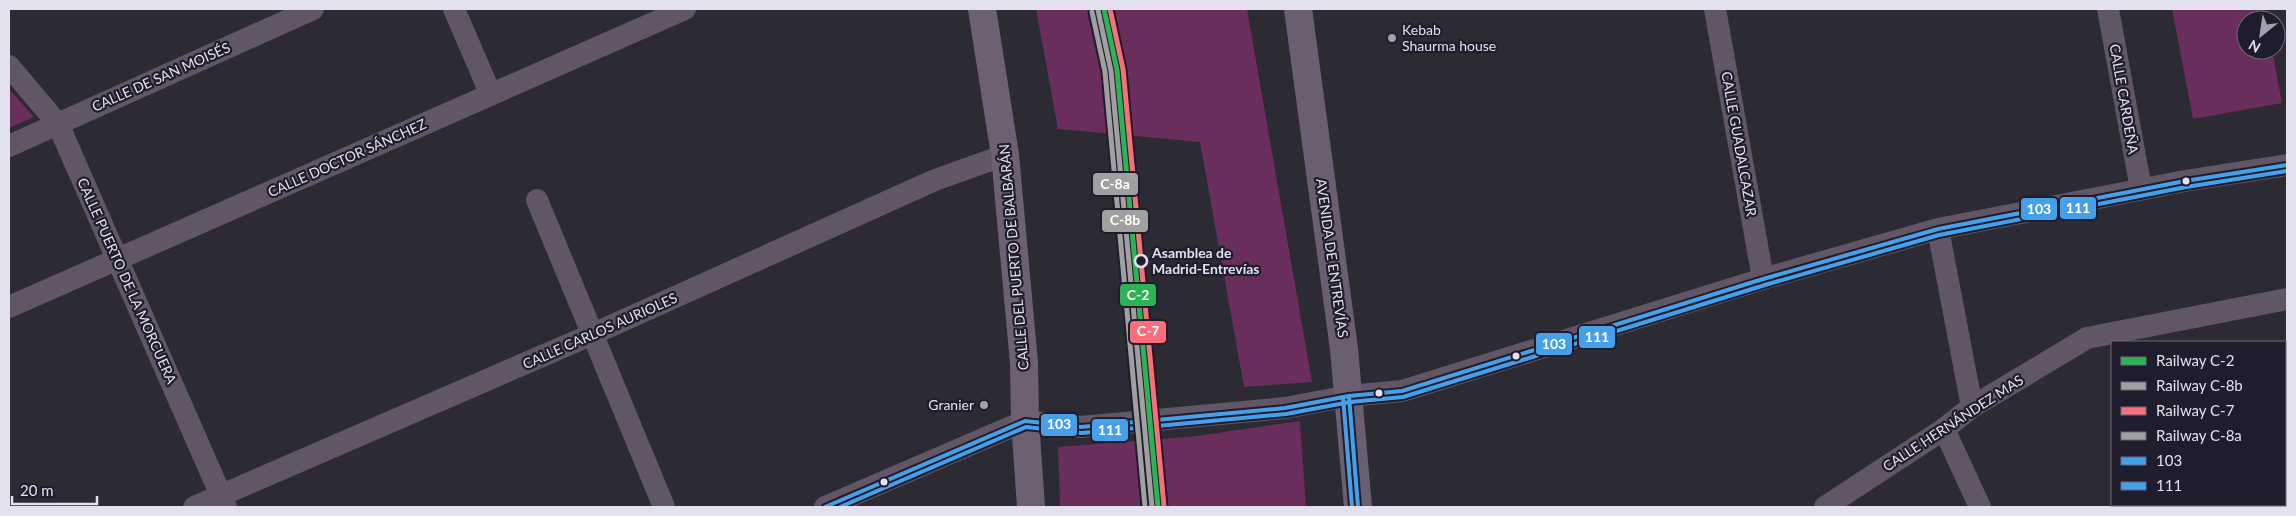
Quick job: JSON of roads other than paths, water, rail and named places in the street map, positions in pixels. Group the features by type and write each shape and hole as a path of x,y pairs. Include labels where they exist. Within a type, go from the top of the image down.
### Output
{"main road":[{"name":"AVENIDA DE ENTREVÍAS","path":"1298,9 1349,396 1358,507"}],"street":[{"name":"CALLE DE SAN MOISÉS","path":"9,146 314,9"},
{"path":"454,9 491,95"},
{"name":"CALLE DOCTOR SÁNCHEZ","path":"9,307 116,258 685,9"},
{"name":"CALLE DEL PUERTO DE BALBARÁN","path":"982,9 1005,155 1024,362 1025,421 1031,507"},
{"name":"CALLE GUADALCAZAR","path":"1715,9 1763,279"},
{"name":"CALLE CARDEÑA","path":"2108,9 2141,189"},
{"name":"CALLE PUERTO DE LA MORCUERA","path":"9,66 58,124 223,501"},
{"name":"CALLE CARLOS AURIOLES","path":"194,507 223,501 935,180 1005,155"},
{"path":"825,507 1025,421 1081,427 1285,408 1349,396 1402,391 1763,279 1938,229 2141,189 2287,164"},
{"path":"537,200 664,507"},
{"path":"1938,229 1972,407"},
{"name":"CALLE HERNÁNDEZ MAS","path":"1825,507 1944,429 1972,407 2087,338 2287,299"},
{"path":"1944,429 1980,507"}],"rail line":[{"name":"C-2","path":"1104,9 1117,70 1158,507"},
{"name":"C-7","path":"1110,9 1123,69 1164,506"},
{"name":"C-8b","path":"1098,10 1111,71 1152,507"},
{"name":"C-8a","path":"1092,12 1105,72 1145,507"}],"place":[{"name":"Kebab Shaurma house","path":"1392,38"},
{"name":"Asamblea de Madrid-Entrevías","path":"1141,261"},
{"name":"Granier","path":"984,405"}]}
